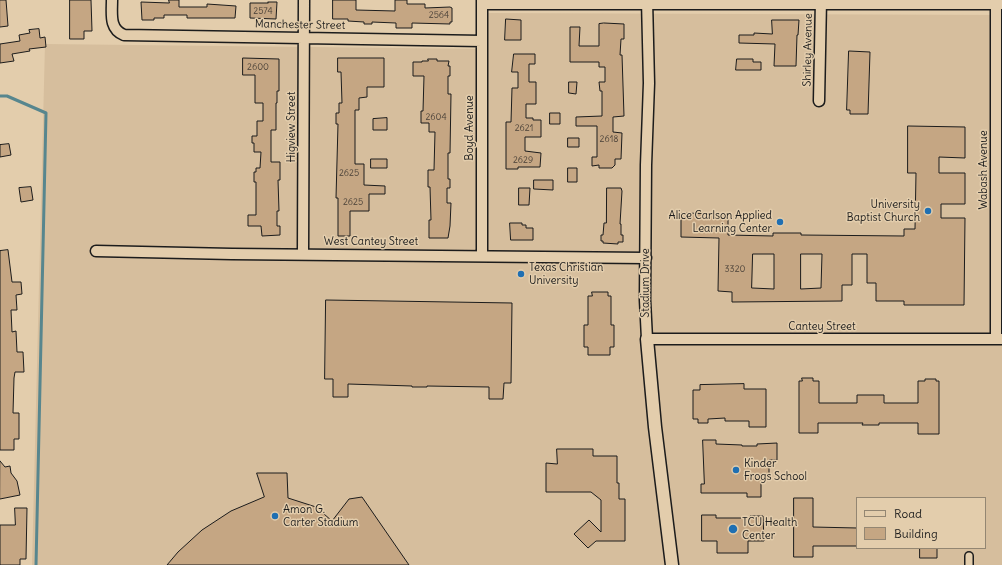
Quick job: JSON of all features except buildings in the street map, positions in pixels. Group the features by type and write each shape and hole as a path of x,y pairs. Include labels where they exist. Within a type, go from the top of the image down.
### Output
{"street":[{"name":"Manchester Street","path":"112,0 114,28 124,35 482,41"},
{"name":"Higview Street","path":"304,0 304,254"},
{"path":"482,2 998,3"},
{"name":"Boyd Avenue","path":"482,2 482,255"},
{"name":"Stadium Drive","path":"647,2 649,83 646,164 647,339 655,427 672,565"},
{"name":"Shirley Avenue","path":"819,101 821,2"},
{"name":"Wabash Avenue","path":"998,3 999,339"},
{"name":"West Cantey Street","path":"96,251 222,254 482,255 646,258"},
{"name":"Cantey Street","path":"647,339 999,339"},
{"path":"969,556 969,565"}],"shaded area":[{"name":"Texas Christian University","path":"486,13 1002,15 1002,565 32,565 45,44 485,49"}],"waterway":[{"path":"0,96 7,96 46,113 36,565"}],"place":[{"name":"University Baptist Church","path":"928,211"},
{"name":"Alice Carlson Applied Learning Center","path":"780,222"},
{"name":"Texas Christian University","path":"521,274"},
{"name":"Kinder Frogs School","path":"736,470"},
{"name":"Amon G. Carter Stadium","path":"275,516"},
{"name":"TCU Health Center","path":"733,529"}]}
